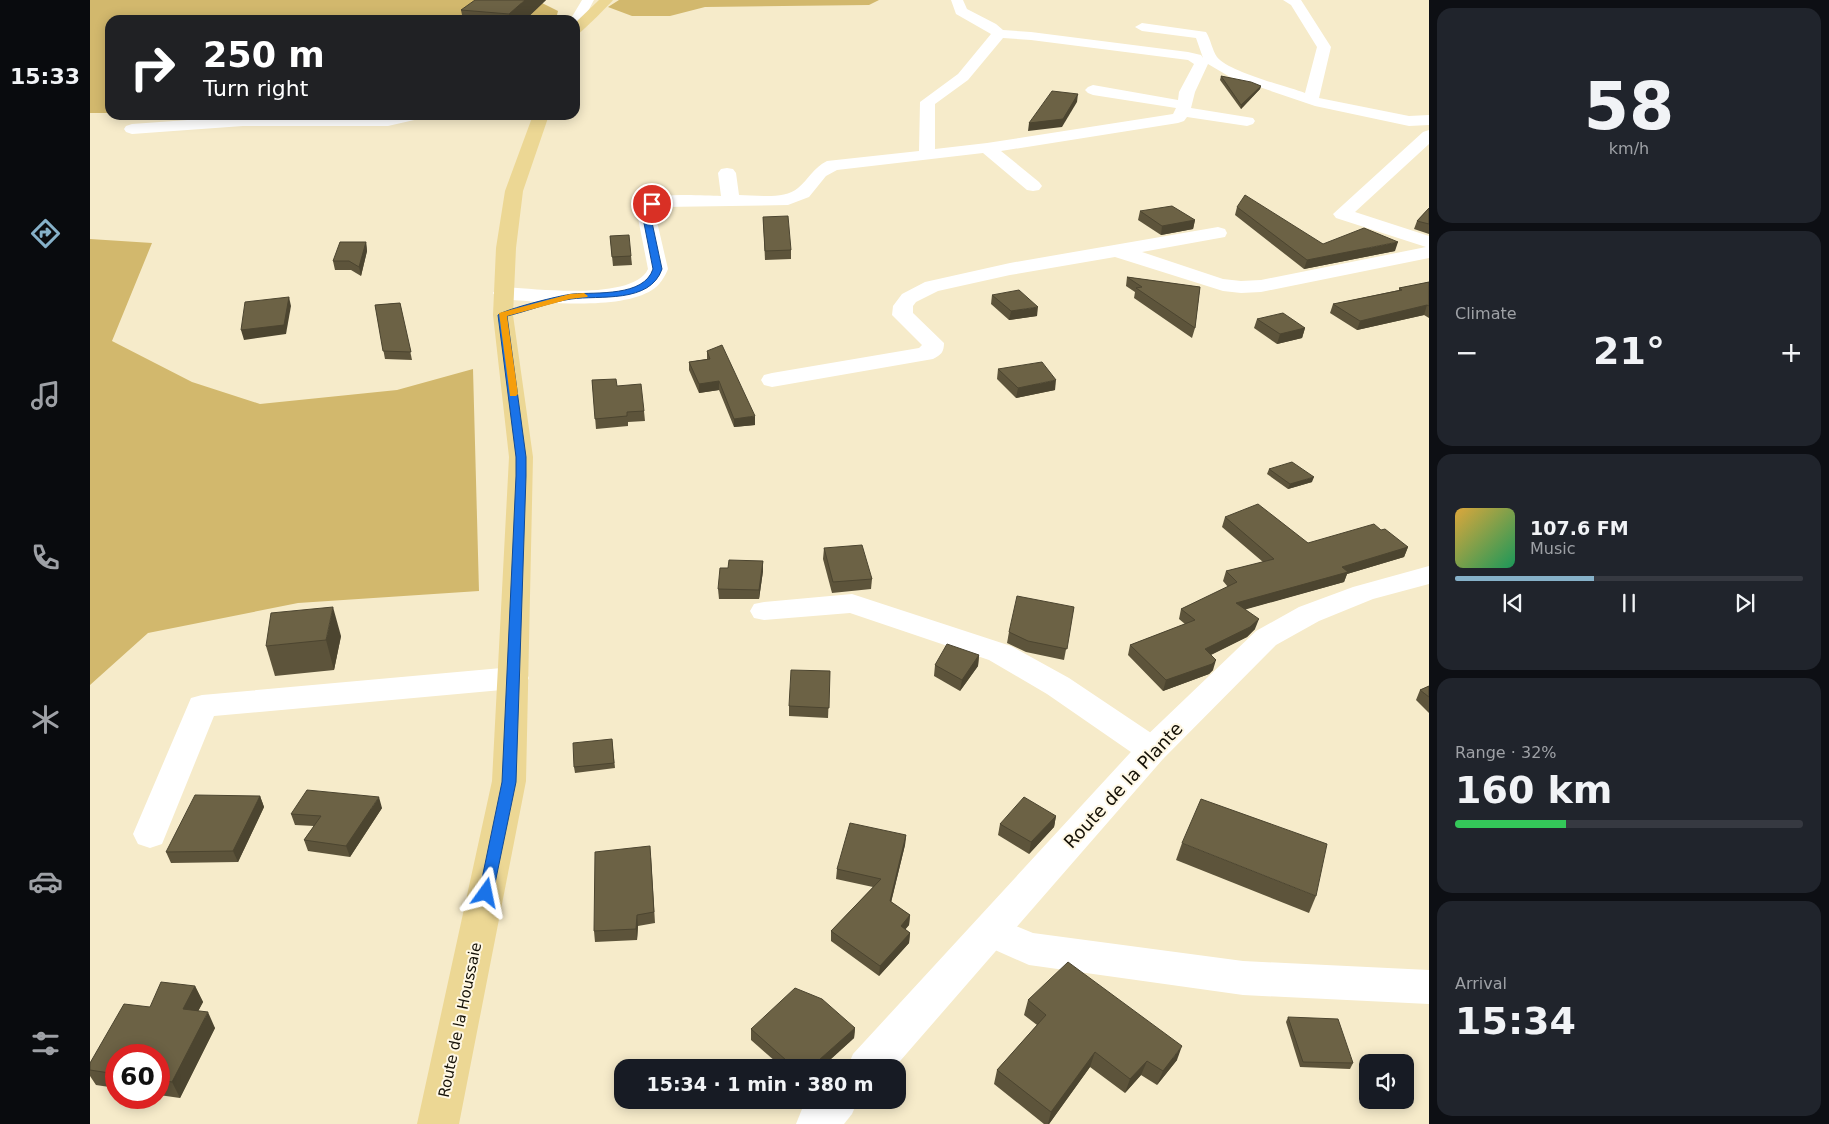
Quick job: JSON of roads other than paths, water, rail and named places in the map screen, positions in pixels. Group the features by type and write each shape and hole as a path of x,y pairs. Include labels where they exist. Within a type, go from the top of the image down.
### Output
{"main road":[{"path":"580,23 607,0"},
{"name":"Route de la Houssaie","path":"438,1124 509,782 521,457 503,304 514,191 539,120"}],"street":[{"path":"580,18 588,0"},
{"path":"503,304 628,292 644,286 651,280 658,269 646,213 652,204 661,202 796,198 805,193 827,167 861,161 927,156 987,148 1171,120 1178,118 1183,109 1187,92 1201,64 1196,58 1031,36 999,34 991,26 961,11 957,0"},
{"path":"1289,0 1296,2 1324,47 1311,100"},
{"path":"1142,27 1201,35 1211,59 1218,66 1311,100 1409,122 1429,120"},
{"path":"927,156 928,102 963,77 999,34"},
{"path":"1093,90 1247,121"},
{"path":"132,128 243,121 393,120"},
{"path":"1409,122 1408,124 1412,128 1429,134 1342,214 1429,242"},
{"path":"987,148 1033,186"},
{"path":"727,173 731,201"},
{"path":"772,380 925,354 933,350 933,343 902,315 903,306 908,298 932,286 1010,270 1218,233"},
{"path":"1116,252 1139,256 1213,281 1238,287 1261,286 1429,252"},
{"name":"Route de la Plante","path":"875,1059 1152,750 1266,638 1309,614 1363,593 1429,575"},
{"path":"764,611 852,603 1000,653 1058,686 1152,750"},
{"path":"150,834 202,706 514,678"},
{"path":"990,931 1029,949 1243,978 1429,988"},
{"path":"817,1124 830,1109"}]}
